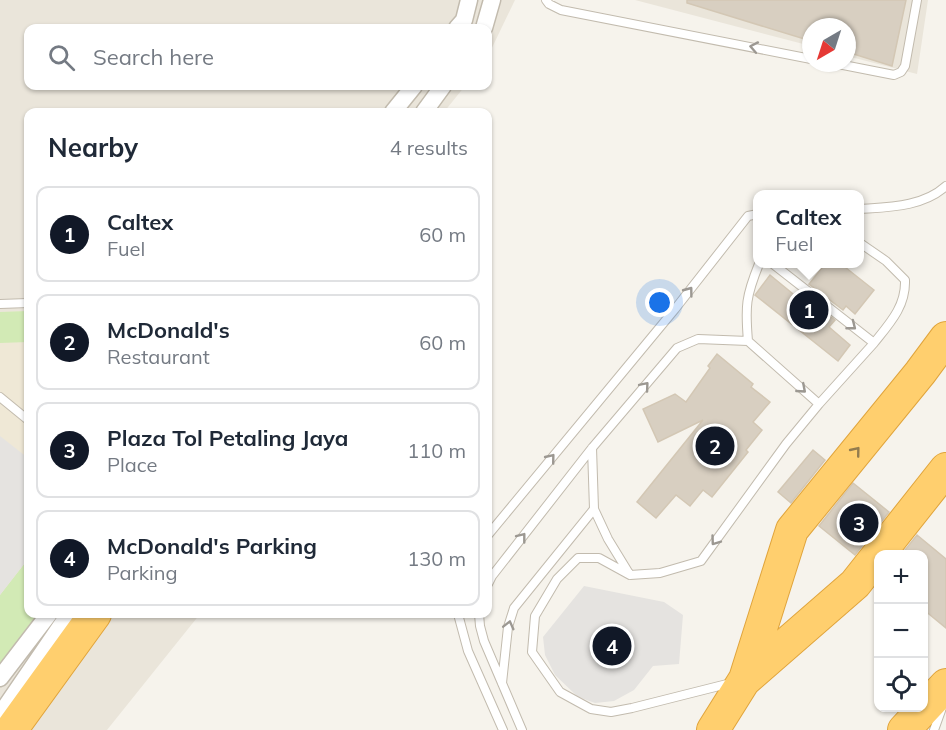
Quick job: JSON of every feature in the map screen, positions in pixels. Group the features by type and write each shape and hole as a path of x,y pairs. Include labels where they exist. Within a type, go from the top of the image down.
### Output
{"highway":[{"path":"713,730 746,679 792,530 946,338"},
{"path":"746,679 855,584 946,469"},
{"path":"11,730 92,618"},
{"path":"904,730 946,684"}],"street":[{"path":"460,24 464,20 469,0"},
{"path":"485,24 492,0"},
{"path":"396,108 411,90"},
{"path":"427,108 440,90"},
{"path":"0,678 46,618"},
{"path":"0,714 66,618"}],"lane":[{"path":"546,0 561,10 802,57"},
{"path":"856,68 894,75 901,72 905,66 917,0"},
{"path":"864,209 904,206 938,193 946,186"},
{"path":"492,531 675,309 726,241 748,216 753,215"},
{"path":"746,679 678,698 611,712 591,709 560,692 532,652 535,616 556,579 578,558 599,558 630,576 660,573 701,561 786,444 894,319 903,302 906,291 905,280 886,261 864,246"},
{"path":"748,341 747,294 757,268"},
{"path":"778,268 874,343"},
{"path":"0,304 24,303"},
{"path":"492,576 592,448 676,348 698,339 748,341 819,404"},
{"path":"0,397 24,417"},
{"path":"592,448 594,509 608,539 630,576"},
{"path":"502,683 508,627 514,608 594,509"},
{"path":"459,618 468,651 503,730"},
{"path":"479,618 484,641 522,730"},
{"path":"934,730 946,696"}],"shaded area":[{"path":"0,0 515,0 492,48 492,24 24,24 24,90 462,90 447,108 24,108 24,618 197,618 107,730 0,730"},
{"path":"635,0 928,0 917,74 856,58 856,18 802,18 802,44"},
{"path":"24,311 24,618 26,618 0,666 0,312"},
{"path":"0,436 24,455 24,564 0,595"},
{"path":"584,586 664,602 683,615 679,664 653,666 634,690 614,701 595,703 578,697 555,675 545,655 543,637"}],"green space":[{"path":"24,311 24,342 0,343 0,312"},
{"path":"24,564 24,618 37,618 0,666 0,595"}],"building":[{"path":"687,0 906,0 892,66 856,55 856,18 802,18 802,38 687,3"},
{"path":"822,268 846,268 874,290 855,314 846,306 843,310 809,284"},
{"path":"770,275 798,298 801,294 835,320 829,327 850,345 838,361 755,295"},
{"path":"717,354 753,384 751,387 770,402 753,422 762,430 746,450 748,452 712,497 703,490 690,506 676,495 656,518 637,502 703,420 658,442 643,409 675,394 686,402"},
{"path":"813,450 825,460 791,503 778,492"},
{"path":"853,483 889,512 855,555 819,526"},
{"path":"917,535 946,559 946,628 928,613 928,550 905,550"}],"place":[{"name":"Caltex","path":"809,310"},
{"name":"McDonald's","path":"715,446"},
{"name":"Plaza Tol Petaling Jaya","path":"859,523"},
{"name":"McDonald's Parking","path":"612,646"}]}
